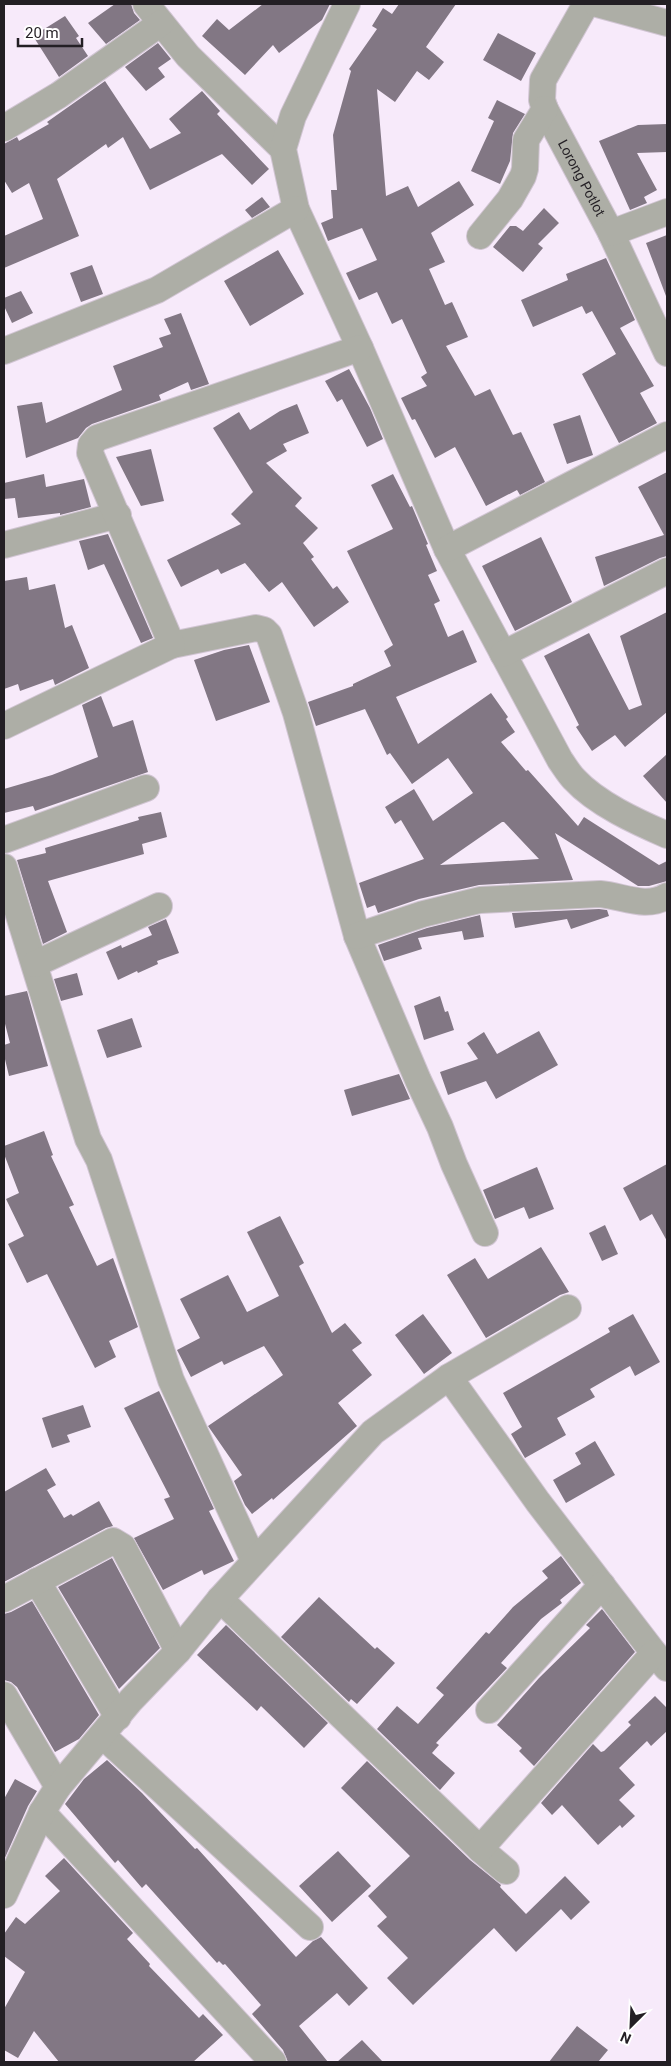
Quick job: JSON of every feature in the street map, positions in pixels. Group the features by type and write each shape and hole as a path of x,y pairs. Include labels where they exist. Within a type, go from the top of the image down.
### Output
{"street":[{"path":"347,4 293,116 284,149 296,209 360,348 447,549 560,760 574,780 628,818 667,835"},
{"name":"Lorong Potlot","path":"586,4 544,80 542,100 611,233 667,353"},
{"path":"597,4 667,24"},
{"path":"4,128 59,95 154,14 188,56 284,149"},
{"path":"480,236 510,199 523,176 526,140 545,109"},
{"path":"4,351 157,290 296,209"},
{"path":"611,233 667,212"},
{"path":"172,645 90,453 91,445 96,438 360,348"},
{"path":"447,549 667,435"},
{"path":"4,545 118,515"},
{"path":"503,654 667,571"},
{"path":"4,726 172,645 256,628 264,630 269,635 296,713 357,936 485,1233"},
{"path":"4,840 146,788"},
{"path":"5,873 88,1139 99,1160 171,1380 254,1562"},
{"path":"357,936 423,914 480,900 600,894 645,903 667,896"},
{"path":"34,964 159,906"},
{"path":"4,1895 42,1812 58,1788 110,1726 178,1651 220,1599 373,1432 449,1377 568,1308"},
{"path":"449,1377 538,1502 661,1661 480,1849"},
{"path":"4,1598 113,1541 120,1544 178,1651"},
{"path":"37,1581 110,1726 310,1927"},
{"path":"489,1710 602,1585"},
{"path":"220,1599 480,1849 506,1871"},
{"path":"4,1695 58,1788"},
{"path":"42,1812 273,2062"}],"building":[{"path":"115,4 131,4 134,13 140,20 106,44 88,23"},
{"path":"263,4 330,4 322,20 279,53 273,45 245,75 202,36 217,19 229,30"},
{"path":"399,4 456,4 426,47 444,62 429,80 417,71 395,102 377,89 386,196 408,186 418,207 459,181 474,205 431,233 445,262 429,269 445,305 452,302 468,337 446,346 475,396 490,389 513,435 521,432 545,482 520,495 517,490 486,506 455,447 435,458 415,419 412,420 401,398 427,386 421,377 427,373 402,319 392,324 377,292 359,300 346,273 377,260 362,228 328,241 321,223 333,218 331,190 337,190 333,135 351,71 349,69 377,29 372,26 383,8 392,14"},
{"path":"65,16 79,36 76,38 88,56 59,77 33,36"},
{"path":"498,33 536,53 521,81 483,60"},
{"path":"158,43 171,59 158,68 165,77 146,91 125,67"},
{"path":"105,81 150,149 181,133 169,119 202,91 220,111 217,114 269,169 252,185 222,154 150,190 123,137 108,148 106,144 57,179 79,236 4,268 4,236 43,219 29,183 12,193 4,180 4,144 17,137 19,141 49,124 47,122"},
{"path":"497,100 525,114 513,133 510,161 500,184 471,171 494,121 488,118"},
{"path":"667,124 667,152 637,153 657,190 644,197 647,203 630,210 599,141 638,125"},
{"path":"262,197 270,207 252,218 245,210"},
{"path":"544,208 559,223 538,244 543,248 523,272 493,247 510,226 516,226 523,231"},
{"path":"667,235 667,296 666,296 646,243"},
{"path":"278,250 304,294 250,326 224,281"},
{"path":"606,258 635,320 620,328 654,386 640,393 657,423 619,443 582,374 616,354 592,311 586,314 582,306 533,327 521,300 568,280 566,274"},
{"path":"92,265 103,294 81,302 70,273"},
{"path":"21,291 33,313 12,323 4,306 4,298"},
{"path":"181,313 209,384 191,390 188,382 159,395 161,400 92,424 78,438 26,458 17,406 42,402 46,423 122,390 113,366 163,347 159,338 171,334 164,319"},
{"path":"349,369 370,408 383,439 367,447 342,399 337,402 325,381"},
{"path":"297,404 309,433 283,444 287,451 266,463 302,498 295,506 318,528 303,543 314,557 311,559 333,589 337,586 349,602 314,627 282,582 269,592 245,563 221,574 218,569 181,587 167,560 241,524 231,514 253,492 213,428 239,412 250,430 280,411"},
{"path":"580,415 593,455 567,464 553,424"},
{"path":"151,449 164,501 141,506 116,457"},
{"path":"667,472 667,556 604,586 595,557 664,535 638,487"},
{"path":"44,474 46,487 84,479 91,507 60,515 60,513 18,518 15,498 4,499 4,483"},
{"path":"393,474 410,507 412,506 428,544 426,545 437,571 428,575 440,601 434,604 448,637 463,630 477,662 396,697 418,744 491,693 508,717 506,719 515,732 501,742 526,771 528,770 578,826 584,817 659,865 667,861 667,881 649,886 638,886 555,833 573,880 479,885 419,899 378,913 375,905 367,908 359,883 424,859 401,820 395,824 385,807 414,789 433,821 473,793 448,758 412,784 390,753 387,755 365,709 316,726 308,702 353,686 353,684 391,666 384,651 393,645 347,551 393,529 371,485","holes":["502,822 539,859 440,865"]},
{"path":"108,534 153,638 141,643 104,564 88,570 79,541"},
{"path":"541,537 572,602 515,631 482,566"},
{"path":"27,577 29,590 55,584 65,628 72,625 89,668 55,685 53,679 20,691 18,684 4,689 4,581"},
{"path":"667,612 667,712 625,747 615,735 592,751 576,727 579,725 544,656 589,633 629,710 642,705 620,636"},
{"path":"249,645 270,702 216,721 194,660 224,650"},
{"path":"101,696 113,727 133,720 148,772 35,811 33,806 4,813 4,789 52,775 98,757 82,705"},
{"path":"667,754 667,803 643,776"},
{"path":"161,812 167,837 142,844 144,854 48,881 67,932 43,944 17,860 46,853 45,848 139,820 138,817"},
{"path":"607,910 609,916 571,929 567,919 515,928 512,913"},
{"path":"480,915 484,937 464,940 462,931 418,938 422,949 384,961 378,945 427,928"},
{"path":"166,919 179,953 157,961 158,964 138,973 137,971 118,980 106,952 121,945 122,948 152,935 148,927"},
{"path":"77,973 83,995 61,1001 54,979"},
{"path":"27,991 48,1066 9,1076 4,1055 4,1045 10,1043 4,1020 4,996"},
{"path":"440,996 445,1012 448,1011 454,1030 424,1040 414,1006"},
{"path":"132,1018 142,1047 107,1058 97,1030"},
{"path":"539,1031 558,1065 496,1099 486,1081 448,1095 440,1072 478,1059 467,1043 484,1032 497,1054"},
{"path":"399,1074 410,1099 352,1116 344,1090"},
{"path":"44,1131 53,1155 51,1156 74,1205 69,1207 97,1266 113,1258 138,1327 109,1341 116,1357 95,1368 47,1274 27,1283 8,1244 24,1236 6,1199 19,1193 4,1154 4,1146"},
{"path":"667,1164 667,1241 652,1214 640,1221 623,1188"},
{"path":"537,1167 554,1209 529,1219 524,1207 495,1219 483,1190"},
{"path":"280,1216 304,1263 299,1266 332,1333 345,1323 362,1343 352,1350 372,1375 338,1403 357,1426 273,1500 272,1498 252,1514 245,1505 234,1481 242,1475 208,1426 283,1375 264,1346 224,1365 222,1361 191,1377 177,1350 200,1338 180,1299 228,1275 247,1312 279,1296 247,1232"},
{"path":"605,1225 618,1254 602,1261 589,1233"},
{"path":"541,1247 569,1292 560,1295 486,1338 447,1275 475,1258 488,1279"},
{"path":"423,1314 452,1353 424,1374 395,1335"},
{"path":"633,1314 660,1362 635,1376 630,1366 590,1389 595,1397 557,1418 566,1435 525,1458 511,1434 522,1427 503,1393 610,1332 608,1328"},
{"path":"159,1391 214,1509 209,1511 234,1561 204,1575 202,1570 163,1590 134,1538 174,1519 164,1499 170,1497 124,1408"},
{"path":"83,1405 91,1427 67,1435 70,1442 52,1448 42,1418"},
{"path":"595,1441 615,1475 566,1503 553,1480 581,1464 575,1453"},
{"path":"46,1468 56,1485 47,1490 64,1518 71,1514 73,1516 99,1501 113,1526 4,1582 4,1492"},
{"path":"561,1556 581,1583 560,1600 562,1603 541,1619 501,1663 507,1668 436,1743 439,1745 432,1753 455,1773 440,1790 377,1729 397,1706 418,1724 444,1695 436,1688 486,1632 489,1634 513,1607 548,1578 542,1571"},
{"path":"112,1558 160,1648 119,1689 58,1587"},
{"path":"319,1597 375,1649 377,1647 395,1663 357,1704 351,1699 349,1702 281,1637"},
{"path":"32,1601 99,1715 79,1739 55,1752 17,1687 11,1682 4,1680 4,1614"},
{"path":"602,1609 635,1652 534,1766 519,1751 522,1748 497,1725 539,1678 590,1628 586,1625"},
{"path":"226,1625 328,1723 304,1748 261,1706 257,1711 197,1655"},
{"path":"655,1696 667,1708 667,1731 651,1746 647,1741 619,1768 635,1785 619,1800 635,1816 622,1828 620,1825 598,1845 562,1805 552,1815 541,1803 593,1744 601,1752 604,1751 631,1725 628,1722"},
{"path":"107,1760 142,1793 195,1849 197,1848 296,1957 313,1941 321,1937 368,1988 349,2006 337,1993 299,2026 328,2062 288,2062 283,2050 252,2014 261,2005 225,1964 223,1965 219,1961 217,1963 146,1884 142,1888 118,1860 115,1863 65,1804 84,1779"},
{"path":"367,1761 470,1860 501,1885 500,1887 526,1914 565,1876 590,1902 571,1920 561,1909 516,1952 494,1928 413,2005 387,1978 408,1958 377,1926 387,1917 368,1896 410,1856 341,1788"},
{"path":"15,1779 37,1791 28,1806 4,1860 4,1799"},
{"path":"338,1851 371,1886 332,1922 299,1886"},
{"path":"64,1858 133,1933 127,1939 150,1964 149,1966 199,2018 203,2014 223,2035 193,2062 59,2062 34,2031 18,2058 4,2050 4,2009 25,1972 4,1956 4,1934 16,1917 25,1924 60,1891 45,1876"},
{"path":"577,2026 608,2050 598,2062 549,2062"},
{"path":"362,2040 383,2062 337,2062"}]}
